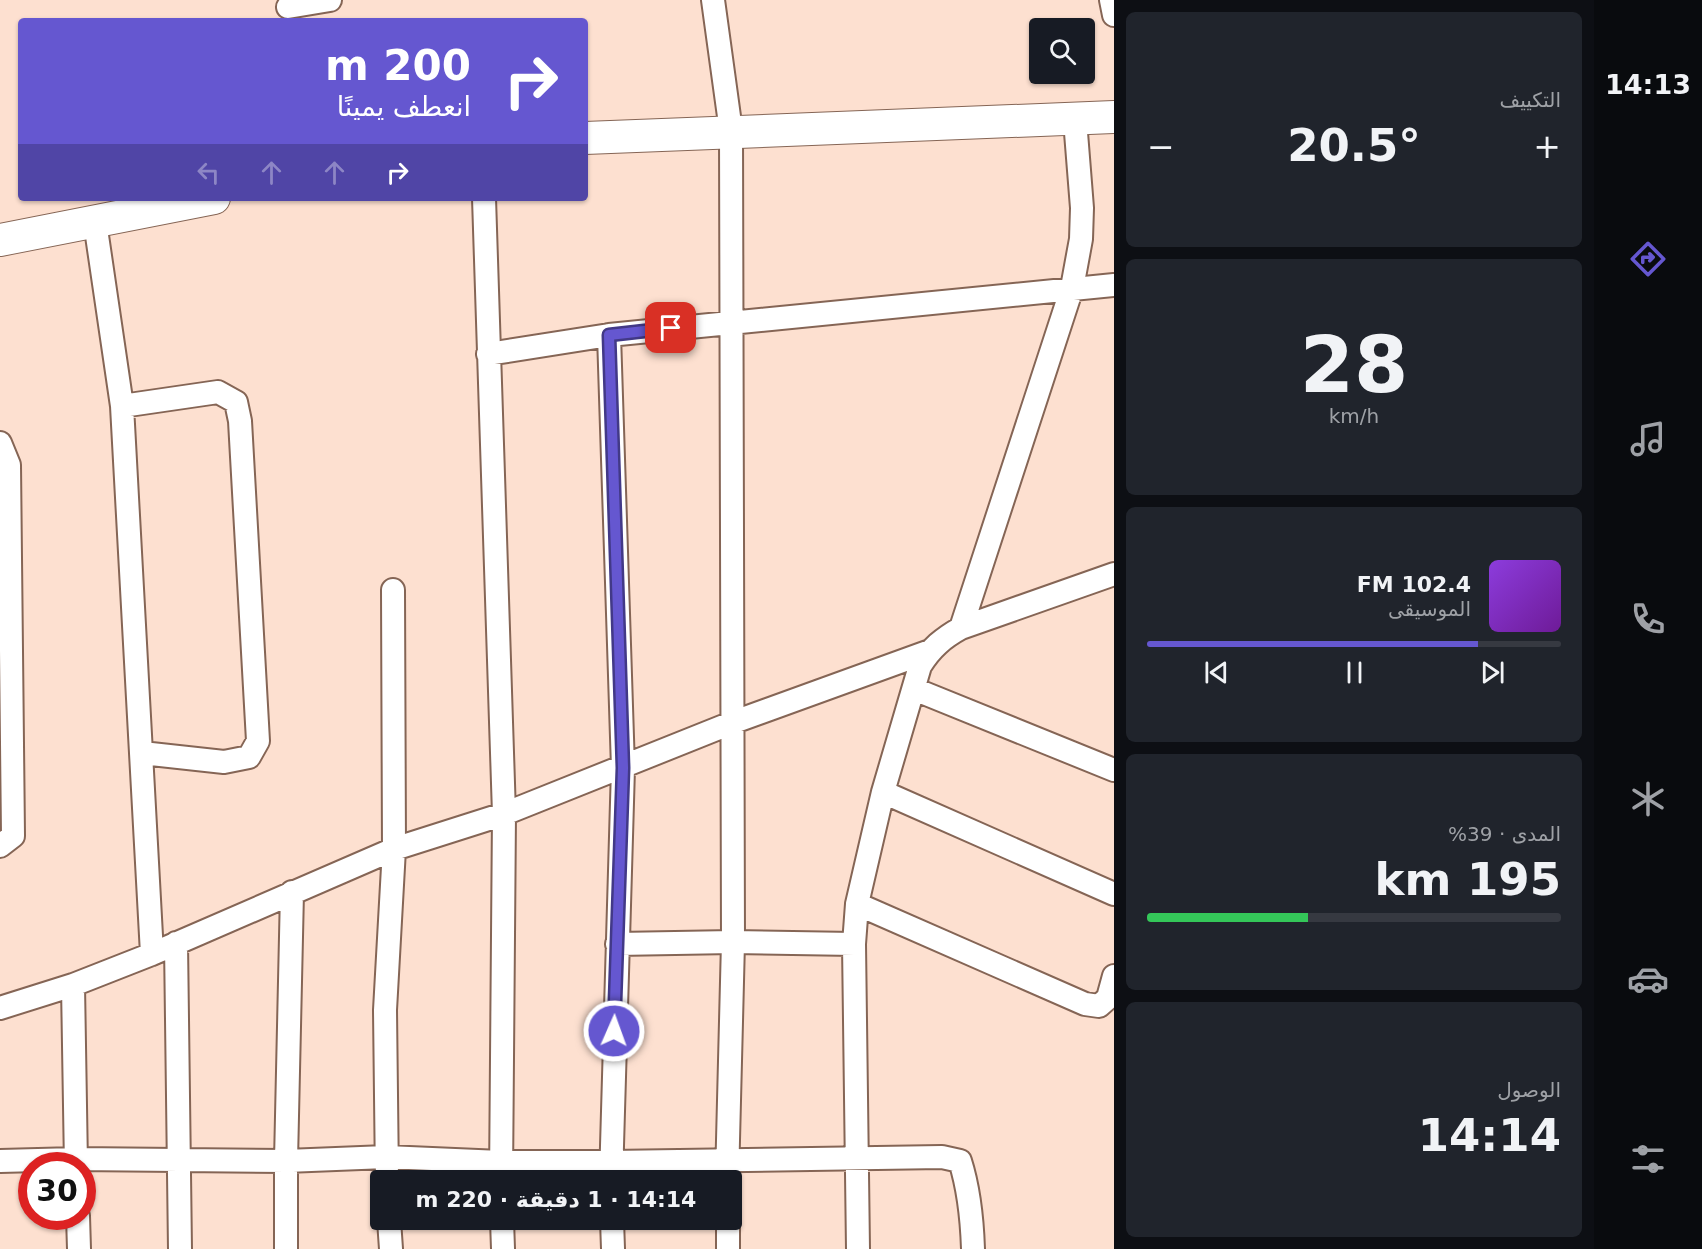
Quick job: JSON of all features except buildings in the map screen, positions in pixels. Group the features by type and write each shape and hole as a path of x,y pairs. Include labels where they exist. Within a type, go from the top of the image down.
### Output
{"main road":[{"path":"588,138 1114,117"},
{"path":"0,240 199,201"}],"street":[{"path":"287,9 330,0"},
{"path":"713,0 731,131 734,722 733,942 727,1170 857,1158 942,1157 960,1161 968,1196 973,1249"},
{"path":"1112,0 1114,15"},
{"path":"961,628 1072,288 1081,239 1082,208 1075,120"},
{"path":"484,201 504,814 501,1170"},
{"path":"95,222 122,406 152,954"},
{"path":"488,354 609,335 733,321 1114,285"},
{"path":"609,335 623,768 610,1170"},
{"path":"122,406 218,392 236,402 240,421 258,741 249,757 224,762 142,753"},
{"path":"0,443 9,465 13,836 0,846"},
{"path":"858,1249 854,944 857,903 883,792 920,666 930,651 945,637 961,628 1114,574"},
{"path":"387,1170 385,1010 394,849 393,590"},
{"path":"0,1008 73,985 152,954 394,849 504,814 734,722 930,651"},
{"path":"914,689 1114,770"},
{"path":"883,792 1114,894"},
{"path":"286,1249 292,892"},
{"path":"857,903 1085,1004 1100,1006 1108,998 1114,976"},
{"path":"616,945 733,942 854,944"},
{"path":"176,943 180,1249"},
{"path":"73,985 76,1152"},
{"path":"96,1162 286,1161 386,1157 493,1170"},
{"path":"0,1161 18,1161"},
{"path":"78,1230 79,1249"},
{"path":"390,1230 391,1249"},
{"path":"502,1230 502,1249"},
{"path":"612,1230 613,1249"},
{"path":"728,1230 728,1249"}],"route":[{"path":"614,1031 623,768 609,335 671,328"}]}
